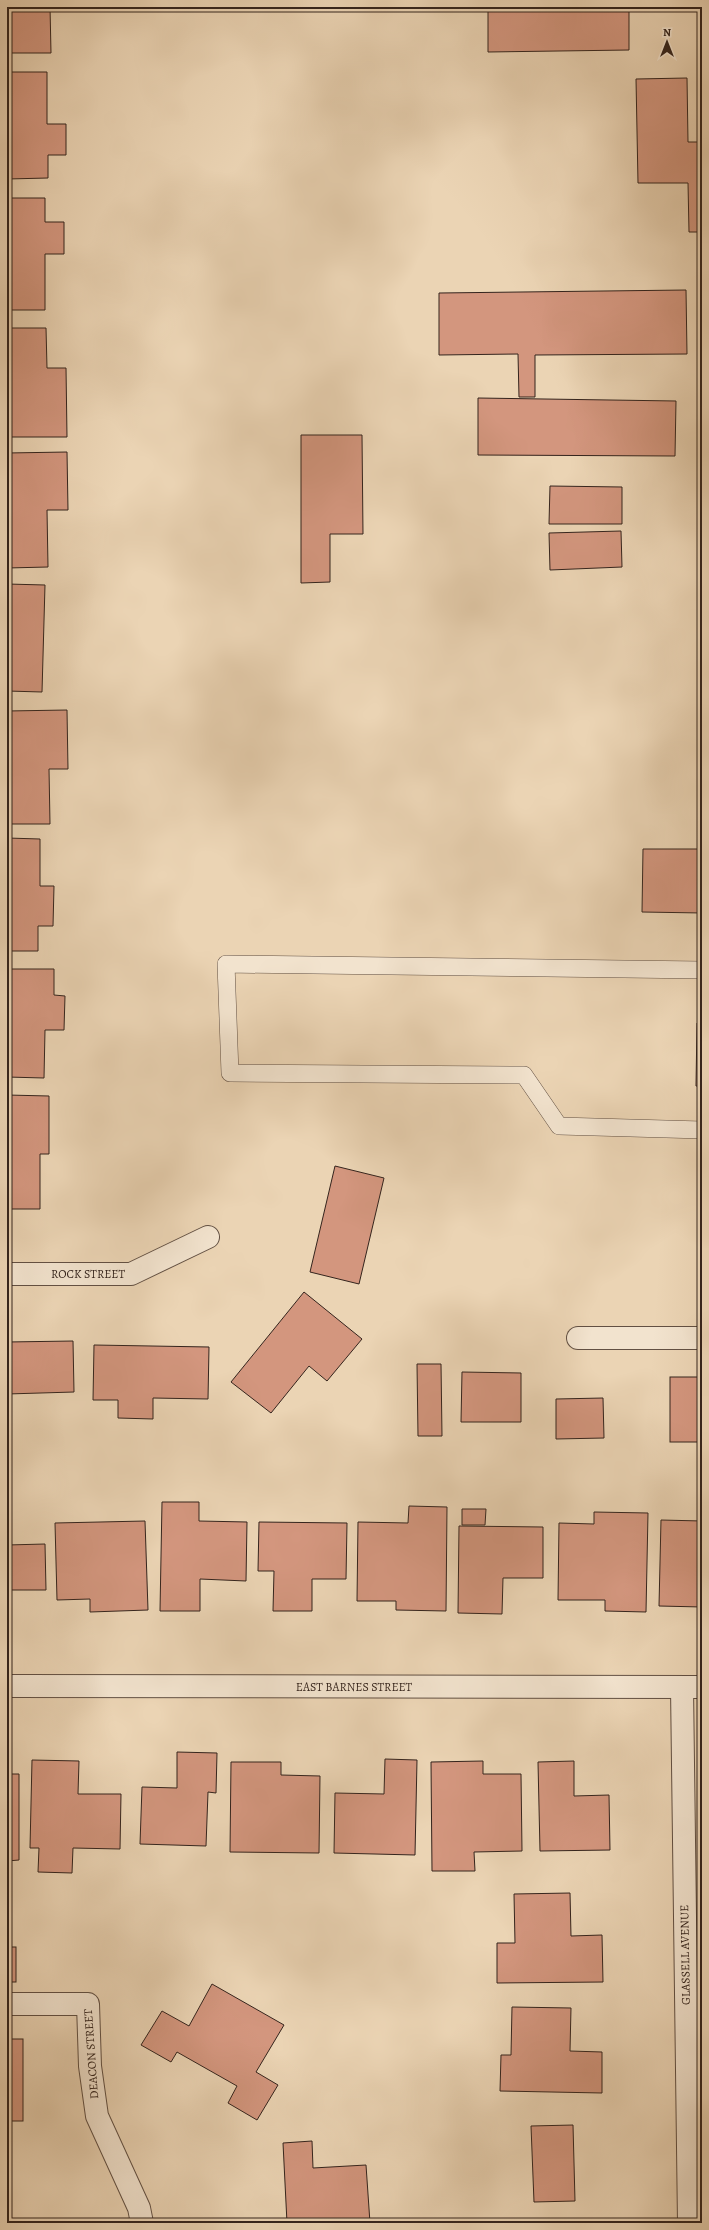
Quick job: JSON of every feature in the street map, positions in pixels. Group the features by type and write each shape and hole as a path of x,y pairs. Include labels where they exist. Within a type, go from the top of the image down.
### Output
{"street":[{"name":"ROCK STREET","path":"7,1274 131,1274 208,1237"},
{"path":"578,1338 702,1338"},
{"name":"EAST BARNES STREET","path":"7,1686 692,1687"},
{"name":"GLASSELL AVENUE","path":"689,2223 692,1687"},
{"name":"DEACON STREET","path":"7,2004 88,2004 90,2066 97,2116 139,2208 142,2223"}],"lane":[{"path":"702,970 226,964 230,1073 524,1075 559,1126 702,1130"}],"building":[{"path":"7,7 50,7 51,53 7,53"},
{"path":"488,7 629,7 629,50 488,52"},
{"path":"7,72 47,72 47,124 66,124 66,155 48,155 48,178 7,179"},
{"path":"687,78 688,142 702,142 702,232 689,232 688,183 638,183 636,79"},
{"path":"7,198 45,198 45,222 64,222 64,254 45,254 45,310 7,310"},
{"path":"686,290 687,354 535,355 535,397 519,397 518,354 439,355 439,293"},
{"path":"7,328 46,328 47,368 66,368 67,437 7,437"},
{"path":"478,398 676,401 675,456 478,455"},
{"path":"301,435 362,435 363,534 330,534 330,582 301,583"},
{"path":"67,452 68,510 47,510 48,567 7,568 7,453"},
{"path":"550,486 622,487 622,524 549,524"},
{"path":"621,531 622,567 550,570 549,533"},
{"path":"7,584 45,585 42,692 7,691"},
{"path":"67,710 68,769 49,769 50,824 7,824 7,711"},
{"path":"7,838 40,839 40,886 54,886 53,926 38,926 38,951 7,951"},
{"path":"643,849 702,849 702,913 642,912"},
{"path":"7,969 54,969 54,995 65,996 64,1030 45,1030 44,1078 7,1077"},
{"path":"697,1023 702,1023 702,1086 696,1086"},
{"path":"7,1095 49,1096 49,1154 40,1154 40,1209 7,1209"},
{"path":"335,1166 384,1178 359,1284 310,1272"},
{"path":"304,1292 362,1339 327,1381 309,1366 271,1413 231,1382"},
{"path":"73,1341 74,1392 7,1394 7,1342"},
{"path":"94,1345 209,1347 208,1399 153,1398 153,1419 118,1418 118,1400 93,1400"},
{"path":"417,1364 441,1364 442,1436 418,1436"},
{"path":"462,1372 521,1373 521,1422 461,1422"},
{"path":"670,1377 702,1377 702,1442 670,1442"},
{"path":"603,1398 604,1438 556,1439 556,1399"},
{"path":"162,1502 199,1502 199,1521 247,1522 246,1581 200,1579 200,1611 160,1611"},
{"path":"409,1506 447,1507 446,1611 396,1610 396,1601 357,1601 358,1522 408,1523"},
{"path":"462,1509 486,1509 485,1525 462,1525"},
{"path":"594,1512 648,1513 646,1612 605,1611 605,1600 558,1600 559,1523 594,1524"},
{"path":"661,1520 702,1521 702,1607 659,1606"},
{"path":"145,1521 148,1610 90,1612 90,1599 57,1600 55,1523"},
{"path":"259,1522 347,1523 346,1579 312,1579 312,1611 273,1611 274,1571 258,1571"},
{"path":"459,1526 543,1527 543,1578 503,1578 502,1614 458,1613"},
{"path":"45,1544 46,1590 7,1590 7,1545"},
{"path":"177,1752 217,1753 216,1793 208,1792 206,1846 140,1844 142,1787 177,1788"},
{"path":"385,1759 417,1760 415,1855 334,1853 335,1793 384,1794"},
{"path":"32,1760 79,1761 78,1794 121,1794 120,1849 73,1848 72,1873 38,1872 39,1848 30,1848"},
{"path":"483,1761 483,1774 521,1774 522,1851 474,1852 475,1871 432,1871 431,1762"},
{"path":"574,1761 574,1796 609,1795 610,1850 540,1851 538,1762"},
{"path":"231,1762 281,1762 281,1775 320,1776 319,1853 230,1852"},
{"path":"7,1774 19,1774 19,1860 7,1861"},
{"path":"570,1893 571,1936 602,1935 603,1982 497,1983 497,1943 515,1943 514,1894"},
{"path":"7,1947 16,1947 16,1982 7,1982"},
{"path":"212,1984 284,2025 256,2072 278,2085 257,2120 228,2103 237,2086 177,2052 171,2062 141,2045 162,2011 189,2026"},
{"path":"512,2007 571,2008 570,2051 602,2052 602,2093 500,2091 501,2055 511,2055"},
{"path":"7,2039 23,2039 23,2121 7,2121"},
{"path":"573,2125 575,2201 534,2202 531,2126"},
{"path":"312,2141 313,2168 366,2165 370,2223 287,2223 283,2143"}]}
